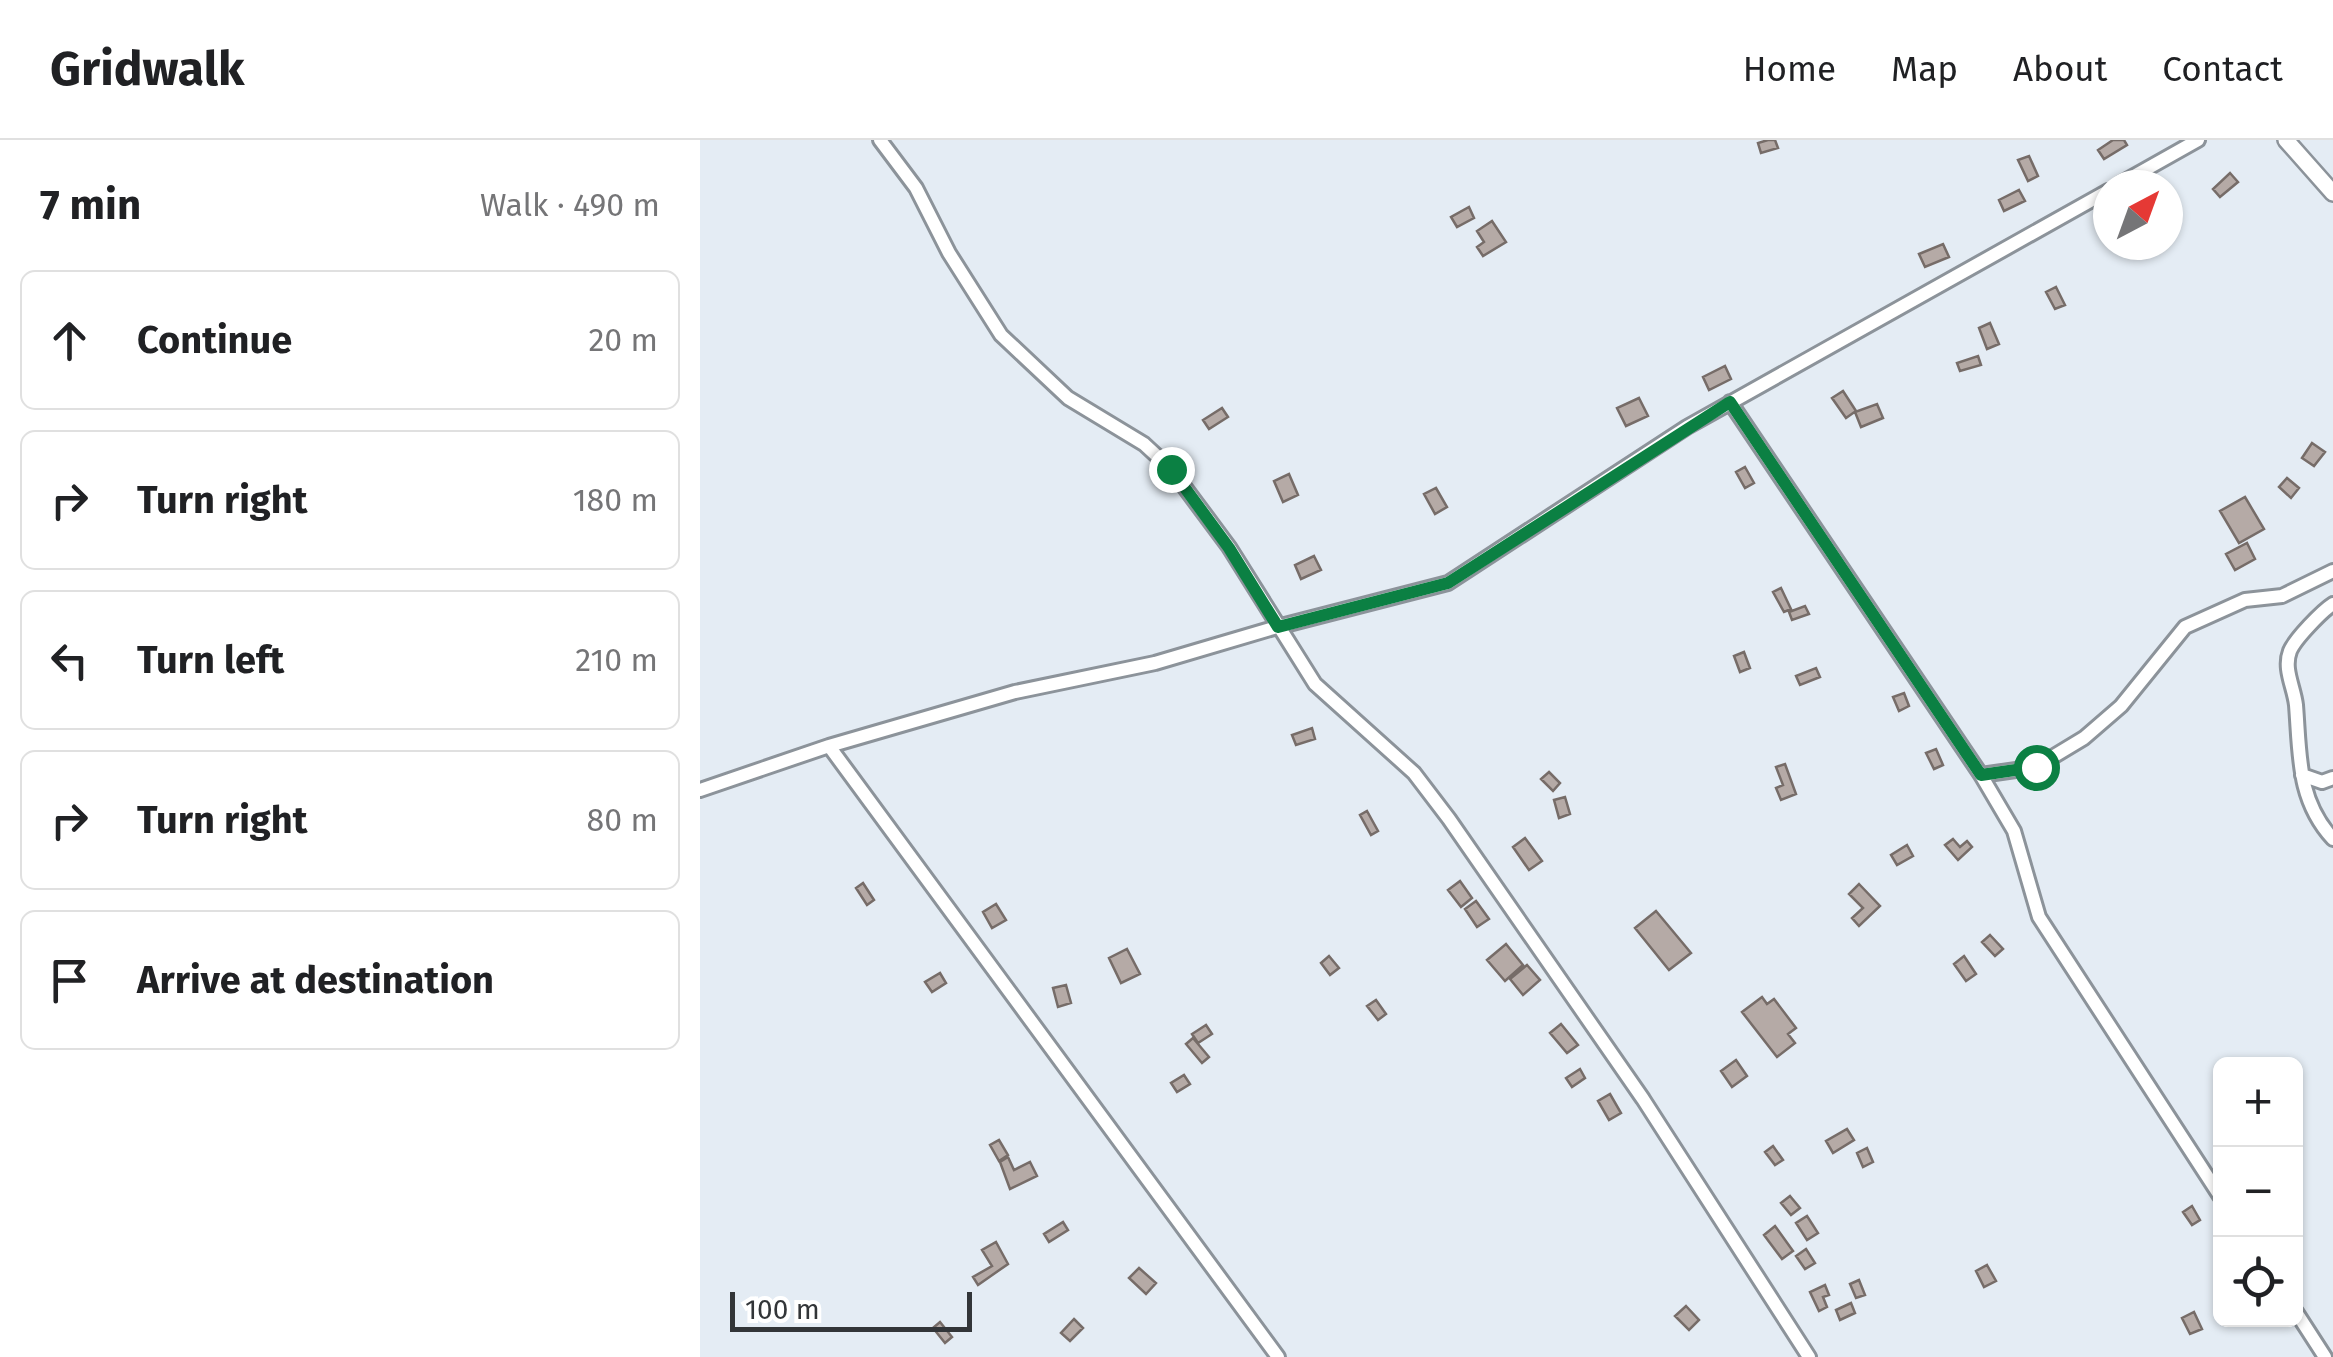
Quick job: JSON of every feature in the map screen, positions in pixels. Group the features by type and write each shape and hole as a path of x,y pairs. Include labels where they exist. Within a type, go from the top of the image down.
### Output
{"street":[{"path":"880,140 916,188 949,254 1001,335 1068,398 1144,444 1171,469 1229,548 1315,684 1414,773 1450,819 1642,1099 1808,1357"},
{"path":"2145,170 2198,140"},
{"path":"2286,140 2333,193"},
{"path":"700,790 829,746 1015,692 1155,664 1448,583 1730,402 2093,199"},
{"path":"1730,402 1981,775 2014,831 2039,917 2213,1185"},
{"path":"1981,775 2036,767 2084,738 2120,706 2185,628 2245,600 2282,596 2333,570"},
{"path":"2333,604 2290,650 2288,673 2296,703 2302,775 2316,820 2333,839"},
{"path":"829,746 1278,1357"},
{"path":"2302,775 2322,782 2333,778"},
{"path":"2303,1323 2324,1357"}],"building":[{"path":"1775,140 1778,148 1761,153 1758,143"},
{"path":"2113,140 2124,140 2127,145 2104,159 2098,150"},
{"path":"2029,156 2038,176 2028,181 2018,160"},
{"path":"2230,173 2238,182 2220,197 2213,189"},
{"path":"2019,190 2025,201 2004,211 1999,200"},
{"path":"1469,207 1474,218 1457,227 1451,217"},
{"path":"1492,221 1506,242 1483,256 1477,247 1484,242 1477,231"},
{"path":"1943,244 1949,257 1925,267 1919,254"},
{"path":"2056,287 2065,305 2055,309 2046,292"},
{"path":"1990,323 1999,344 1987,349 1979,328"},
{"path":"1978,356 1981,365 1960,371 1957,363"},
{"path":"1725,366 1731,379 1709,390 1703,377"},
{"path":"1843,391 1856,411 1846,418 1832,398"},
{"path":"1639,398 1648,416 1626,426 1617,408"},
{"path":"1877,404 1883,418 1861,427 1855,412"},
{"path":"1222,408 1228,417 1209,429 1203,420"},
{"path":"2312,443 2325,452 2314,466 2302,458"},
{"path":"1745,467 1754,483 1745,488 1736,472"},
{"path":"1289,474 1298,495 1283,502 1274,481"},
{"path":"2287,478 2299,488 2291,498 2279,487"},
{"path":"1436,488 1447,507 1435,514 1424,494"},
{"path":"2245,497 2264,529 2239,543 2220,511"},
{"path":"2247,543 2255,559 2235,570 2226,554"},
{"path":"1314,556 1321,570 1301,579 1295,565"},
{"path":"1781,588 1791,609 1784,612 1773,592"},
{"path":"1805,606 1809,614 1792,620 1789,612"},
{"path":"1744,652 1750,668 1740,672 1734,656"},
{"path":"1816,668 1820,677 1800,685 1796,676"},
{"path":"1904,693 1909,706 1899,711 1893,697"},
{"path":"1312,728 1315,739 1296,745 1292,735"},
{"path":"1936,749 1943,765 1934,769 1926,753"},
{"path":"1785,764 1796,794 1781,800 1776,788 1783,785 1776,767"},
{"path":"1549,772 1560,783 1553,791 1541,779"},
{"path":"1565,797 1570,814 1559,818 1554,800"},
{"path":"1367,811 1378,831 1371,835 1360,815"},
{"path":"1525,838 1542,861 1529,870 1513,847"},
{"path":"1953,839 1960,847 1967,841 1972,847 1958,860 1945,845"},
{"path":"1907,845 1913,856 1897,865 1891,855"},
{"path":"1460,881 1472,898 1461,907 1448,890"},
{"path":"863,883 874,900 867,905 856,888"},
{"path":"1859,884 1880,906 1859,926 1852,918 1863,908 1849,894"},
{"path":"1476,901 1489,919 1477,927 1465,909"},
{"path":"996,904 1006,920 992,928 983,912"},
{"path":"1656,911 1691,953 1669,970 1635,928"},
{"path":"1990,935 2003,949 1995,956 1982,942"},
{"path":"1506,944 1523,965 1505,981 1487,960"},
{"path":"1127,949 1140,974 1121,983 1109,958"},
{"path":"1329,956 1339,968 1330,975 1321,963"},
{"path":"1964,956 1976,974 1966,981 1954,964"},
{"path":"1527,965 1540,980 1523,995 1510,979"},
{"path":"940,973 946,983 932,992 925,982"},
{"path":"1066,985 1071,1003 1058,1007 1053,988"},
{"path":"1762,997 1767,1004 1774,999 1796,1028 1788,1034 1795,1043 1777,1057 1742,1012"},
{"path":"1376,1000 1386,1014 1378,1020 1367,1006"},
{"path":"1561,1024 1578,1045 1567,1053 1550,1033"},
{"path":"1206,1025 1212,1034 1198,1043 1192,1034"},
{"path":"1193,1038 1209,1057 1202,1063 1186,1044"},
{"path":"1736,1060 1747,1076 1732,1087 1721,1071"},
{"path":"1580,1069 1585,1078 1572,1087 1566,1078"},
{"path":"1184,1075 1190,1084 1177,1092 1171,1083"},
{"path":"1610,1094 1621,1113 1609,1120 1598,1101"},
{"path":"1847,1129 1854,1140 1833,1153 1826,1141"},
{"path":"999,1140 1008,1155 999,1161 990,1145"},
{"path":"1773,1146 1783,1160 1775,1165 1765,1152"},
{"path":"1867,1148 1873,1162 1863,1167 1857,1153"},
{"path":"1008,1157 1014,1170 1030,1162 1037,1176 1010,1189 1000,1162"},
{"path":"1790,1196 1800,1208 1791,1215 1781,1203"},
{"path":"2192,1206 2200,1220 2192,1225 2183,1212"},
{"path":"1807,1216 1818,1233 1807,1240 1796,1223"},
{"path":"1063,1222 1068,1230 1049,1242 1044,1234"},
{"path":"1775,1226 1793,1251 1782,1259 1764,1235"},
{"path":"996,1242 1008,1264 978,1285 973,1277 992,1266 982,1250"},
{"path":"1806,1249 1815,1263 1805,1269 1796,1256"},
{"path":"1987,1265 1996,1281 1984,1287 1976,1271"},
{"path":"1139,1268 1156,1283 1146,1294 1129,1278"},
{"path":"1859,1280 1865,1295 1856,1298 1850,1284"},
{"path":"1825,1285 1829,1295 1823,1297 1827,1307 1819,1311 1810,1292"},
{"path":"1851,1303 1855,1313 1840,1320 1836,1310"},
{"path":"1686,1306 1699,1320 1689,1330 1675,1316"},
{"path":"2194,1312 2202,1329 2190,1334 2182,1318"},
{"path":"1074,1319 1083,1328 1070,1341 1061,1333"},
{"path":"940,1322 952,1337 945,1343 933,1328"}],"route":[{"path":"1171,469 1229,548 1278,627 1448,583 1730,402 1981,775 2036,767"}]}
